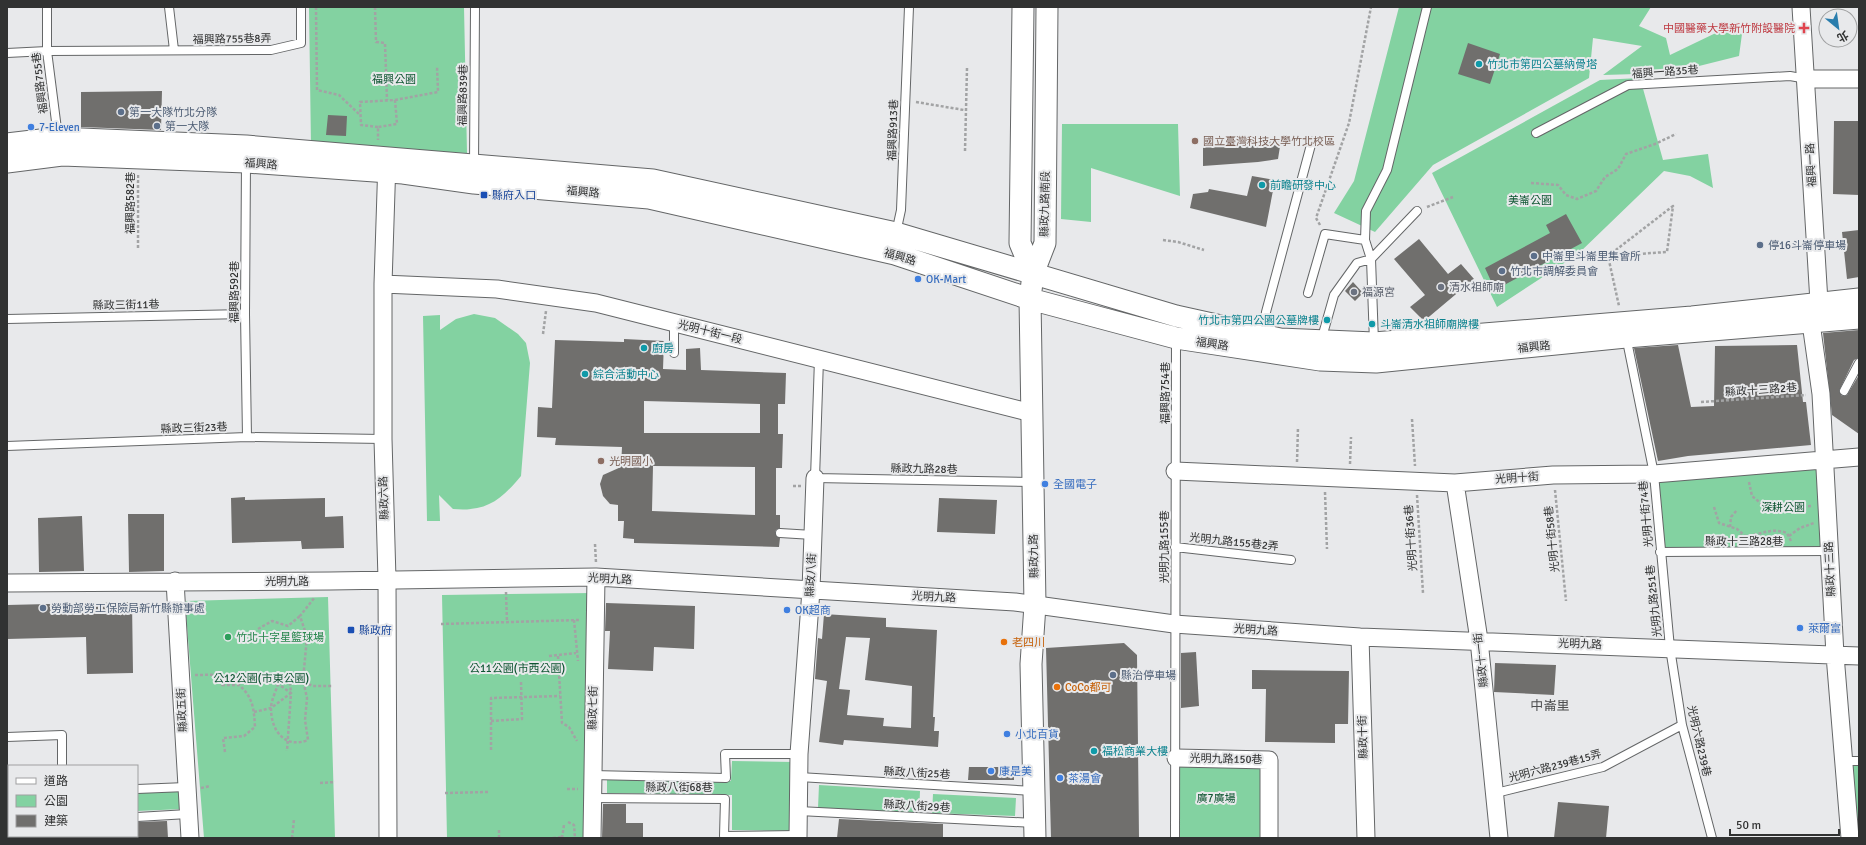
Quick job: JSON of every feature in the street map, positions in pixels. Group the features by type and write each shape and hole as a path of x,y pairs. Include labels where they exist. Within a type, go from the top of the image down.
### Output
{"street":[{"path":"1023,7 1020,243 1033,274"},
{"name":"縣政九路南段","path":"1033,274 1045,243 1047,7"},
{"name":"福興一路","path":"1801,7 1819,302"},
{"path":"1806,79 1859,79"},
{"name":"福興路","path":"7,144 384,158 474,174 649,198 896,244 1033,274 1176,327 1263,335 1321,351"},
{"name":"福興路","path":"7,162 60,147 138,159 246,154"},
{"name":"縣政六路","path":"384,158 383,439 387,579 388,838"},
{"name":"福興路","path":"896,244 1030,299 1176,327 1321,351 1375,353 1625,330 1811,323 1859,318"},
{"name":"縣政九路","path":"1033,274 1030,299 1035,605 1032,664 1035,831"},
{"name":"光明十街一段","path":"383,284 497,289 596,303 1032,413"},
{"name":"福興路","path":"1625,330 1692,317 1819,302 1859,299"},
{"name":"縣政十三路","path":"1819,302 1811,323 1821,394 1823,460 1827,503 1828,551 1835,655 1851,761 1850,838"},
{"name":"光明十街","path":"1175,471 1455,483 1553,475 1654,474 1859,456"},
{"name":"縣政八街","path":"798,837 799,754 811,590 815,478"},
{"name":"縣政十一街","path":"1455,483 1479,640 1496,793 1499,838"},
{"name":"光明九路","path":"7,583 596,577 1015,602 1174,624 1360,637 1479,640 1859,656"},
{"name":"縣政七街","path":"592,838 596,577"},
{"name":"縣政五街","path":"175,581 190,838"},
{"name":"縣政十街","path":"1360,637 1366,838"},
{"name":"光明九路150巷","path":"1176,758 1269,760 1269,838"}],"lane":[{"name":"福興路755巷","path":"47,7 47,51 60,147"},
{"path":"169,7 174,50"},
{"name":"福興路755巷8弄","path":"7,53 47,51 271,50 301,43 301,7"},
{"name":"福興路839巷","path":"474,174 475,7"},
{"name":"福興路913巷","path":"896,244 901,210 909,7"},
{"path":"1375,353 1371,259 1365,240 1366,211 1387,170 1427,7"},
{"name":"福興一路35巷","path":"1536,133 1628,85 1790,76 1806,79"},
{"path":"1263,335 1266,312 1312,141"},
{"name":"福興路592巷","path":"246,154 245,314 247,437"},
{"path":"1321,351 1334,295 1357,263 1371,259 1418,212"},
{"path":"1308,293 1325,234 1365,240"},
{"name":"縣政三街11巷","path":"7,318 245,314"},
{"path":"674,323 674,353"},
{"name":"福興路754巷","path":"1175,471 1176,327"},
{"name":"光明十街74巷","path":"1625,330 1654,474 1660,552"},
{"name":"縣政八街","path":"815,478 819,359"},
{"path":"1844,391 1859,363"},
{"name":"縣政三街23巷","path":"7,446 247,437 383,439"},
{"name":"光明九路155巷","path":"1174,624 1175,471"},
{"name":"縣政九路28巷","path":"815,478 1032,482"},
{"path":"780,533 813,535"},
{"name":"光明九路155巷2弄","path":"1175,547 1292,560"},
{"name":"縣政十三路28巷","path":"1660,552 1828,551"},
{"name":"光明九路251巷","path":"1660,552 1670,648"},
{"name":"光明九路150巷","path":"1174,624 1176,758 1175,838"},
{"name":"光明六路239巷","path":"1670,648 1682,725 1712,838"},
{"name":"光明六路239巷15弄","path":"1496,793 1603,766 1682,725"},
{"path":"7,737 62,735 62,765"},
{"name":"縣政八街68巷","path":"592,775 726,778 725,754 799,754"},
{"name":"縣政八街25巷","path":"799,777 1034,792"},
{"path":"138,789 186,787"},
{"name":"縣政八街68巷","path":"592,798 725,799 724,836 798,837"},
{"name":"縣政八街29巷","path":"799,811 1035,831"},
{"path":"138,817 188,814"}],"path":[{"path":"316,7 317,90 339,95 361,116"},
{"path":"375,7 376,42 385,43 387,100"},
{"path":"1325,234 1316,218 1349,123 1371,7"},
{"path":"395,100 397,124 378,127 361,125 360,102 395,100 438,92 437,66"},
{"path":"965,151 964,110 967,68"},
{"path":"906,101 964,110"},
{"path":"378,127 384,158"},
{"path":"1532,184 1558,185 1566,195 1577,199 1596,191 1605,177 1618,169 1626,154 1655,144 1676,134"},
{"name":"福興路582巷","path":"138,159 138,248"},
{"path":"1418,212 1453,197"},
{"path":"1674,206 1668,252 1608,256 1614,252 1674,206"},
{"path":"1163,240 1178,242 1204,250"},
{"path":"1608,256 1625,330"},
{"path":"543,334 546,307"},
{"name":"縣政十三路2巷","path":"1701,402 1821,394"},
{"name":"光明十街36巷","path":"1412,419 1423,594"},
{"path":"1297,476 1298,427"},
{"path":"1350,478 1351,437"},
{"path":"1747,467 1749,490 1752,496 1764,506 1770,507 1780,504 1789,507 1806,507 1827,503"},
{"name":"光明十街58巷","path":"1553,475 1566,601"},
{"path":"1324,477 1327,549"},
{"path":"1714,507 1719,524 1737,529 1745,536 1758,535 1775,529 1787,533 1792,552"},
{"path":"1730,527 1731,518 1737,510"},
{"path":"1788,536 1811,523 1828,521"},
{"path":"506,578 507,622"},
{"path":"258,629 272,620 288,626 300,616 317,594"},
{"path":"278,684 271,708 275,730 287,741 298,744 308,740 305,720 307,698 303,682 307,637 300,616"},
{"path":"574,620 576,653 580,667"},
{"path":"441,624 587,620"},
{"path":"549,656 595,650"},
{"path":"558,656 562,723 569,727 580,746"},
{"path":"264,674 291,693"},
{"path":"180,675 303,675"},
{"path":"221,675 222,685 239,685 248,693 254,712 255,727 244,736 223,738 225,752"},
{"path":"287,751 291,693 289,675"},
{"path":"303,682 313,686 332,686"},
{"path":"491,721 522,719 523,697 521,682"},
{"path":"254,712 271,708 291,693"},
{"path":"491,750 491,698 560,696"},
{"path":"320,783 335,782"},
{"path":"445,793 488,792"},
{"path":"292,838 294,819"},
{"path":"568,822 574,825 575,838"},
{"path":"553,838 562,838 564,825"},
{"path":"499,830 499,838"}],"green space":[{"name":"福興公園","path":"309,7 464,7 467,153 311,147"},
{"path":"1399,7 1651,7 1639,26 1666,38 1670,55 1722,30 1742,34 1739,56 1671,73 1603,75 1642,46 1593,38 1589,78 1433,165 1375,232 1334,213 1354,181"},
{"name":"美崙公園","path":"1640,78 1663,160 1708,154 1713,188 1690,176 1664,171 1578,254 1497,307 1432,173 1600,80"},
{"path":"1062,124 1178,124 1180,196 1091,168 1091,222 1061,219"},
{"path":"474,314 495,318 518,334 526,343 530,363 521,476 499,498 492,503 475,509 453,509 439,495 440,521 427,521 423,316 440,315 440,330 456,319"},
{"name":"深耕公園","path":"1823,460 1829,551 1660,552 1654,474"},
{"name":"公11公園(市西公園)","path":"592,593 588,838 447,838 442,595"},
{"name":"公12公園(市東公園)","path":"328,597 335,838 204,838 185,601"},
{"name":"廣7廣場","path":"1176,758 1269,760 1269,838 1175,838"},
{"path":"732,761 794,762 792,831 732,830 732,795 607,793 607,779 731,781"},
{"path":"1843,761 1859,761 1859,838 1850,838"},
{"path":"819,785 920,791 919,814 818,808"},
{"path":"183,791 183,809 138,811 138,793"},
{"path":"933,794 1016,798 1015,816 932,813"}],"building":[{"name":"竹北市第四公墓納骨塔","path":"1468,43 1500,54 1490,84 1458,74"},
{"name":"第一大隊竹北分隊","path":"162,91 161,130 81,127 81,92"},
{"path":"328,115 347,116 346,136 326,135"},
{"path":"1834,121 1859,121 1859,195 1833,194"},
{"path":"1281,140 1278,159 1203,166 1203,147"},
{"path":"1252,176 1275,180 1266,227 1190,208 1193,194 1208,192 1209,189 1247,196"},
{"name":"中崙里斗崙里集會所","path":"1566,214 1582,243 1495,290 1485,268 1550,233 1546,225"},
{"path":"1859,230 1859,277 1847,279 1842,232"},
{"name":"清水祖師廟","path":"1419,239 1448,274 1461,264 1474,279 1424,321 1410,307 1425,295 1394,259"},
{"name":"福源宮","path":"1353,282 1363,293 1355,301 1345,291"},
{"path":"1859,330 1859,358 1854,360 1839,391 1842,396 1847,395 1859,375 1859,434 1832,415 1823,333"},
{"path":"624,339 664,341 663,369 686,370 686,349 700,348 701,370 786,373 785,404 778,404 778,434 783,434 782,468 776,468 776,515 780,515 780,528 776,530 775,533 780,538 779,547 634,543 634,539 623,538 624,521 618,521 618,505 610,504 603,496 600,484 603,475 621,467 622,447 555,445 556,438 537,437 538,407 552,408 555,340 624,342","holes":["644,401 760,404 760,433 644,433","653,466 755,467 755,515 652,511"]},
{"path":"1678,345 1691,407 1714,406 1715,346 1797,345 1803,402 1806,402 1811,445 1688,456 1658,461 1634,348"},
{"path":"245,497 245,500 325,498 325,517 343,516 344,548 302,549 301,541 232,543 231,498"},
{"path":"939,498 997,500 995,534 937,532"},
{"path":"128,514 164,514 164,571 129,572"},
{"path":"82,516 84,571 39,572 38,518"},
{"path":"132,602 133,673 87,674 86,637 7,639 7,605"},
{"path":"606,603 695,606 694,649 654,647 653,671 608,669 610,631 605,631"},
{"path":"824,614 886,618 886,627 937,630 933,717 935,717 934,731 939,731 938,747 844,740 843,745 819,742 827,681 815,679 818,638 822,639","holes":["846,637 870,638 865,680 912,686 911,728 883,726 884,718 847,715 850,690 839,689"]},
{"name":"福松商業大樓","path":"1124,643 1137,655 1139,838 1051,838 1046,648"},
{"path":"1196,652 1199,706 1181,708 1181,653"},
{"path":"1495,663 1556,665 1554,695 1494,692"},
{"path":"1252,670 1349,671 1348,724 1335,724 1335,743 1265,742 1266,689 1252,689"},
{"name":"康是美","path":"969,767 1014,767 1014,780 968,780"},
{"path":"1558,802 1609,806 1606,838 1554,838"},
{"path":"603,804 626,804 626,823 643,823 643,838 602,838"},
{"path":"839,819 943,824 943,838 837,838"},
{"path":"167,821 168,838 137,838 138,822"}],"place":[{"name":"中國醫藥大學新竹附設醫院","path":"1804,28"},
{"name":"竹北市第四公墓納骨塔","path":"1479,64"},
{"name":"第一大隊竹北分隊","path":"121,112"},
{"name":"第一大隊","path":"157,126"},
{"name":"7-Eleven","path":"31,127"},
{"name":"國立臺灣科技大學竹北校區","path":"1195,141"},
{"name":"前瞻研發中心","path":"1262,185"},
{"name":"縣府入口","path":"484,195"},
{"name":"停16斗崙停車場","path":"1760,245"},
{"name":"中崙里斗崙里集會所","path":"1534,256"},
{"name":"竹北市調解委員會","path":"1502,271"},
{"name":"OK-Mart","path":"918,279"},
{"name":"清水祖師廟","path":"1441,287"},
{"name":"福源宮","path":"1354,292"},
{"name":"竹北市第四公園公墓牌樓","path":"1327,320"},
{"name":"斗崙清水祖師廟牌樓","path":"1372,324"},
{"name":"廚房","path":"644,348"},
{"name":"綜合活動中心","path":"585,374"},
{"name":"光明國小","path":"601,461"},
{"name":"全國電子","path":"1045,484"},
{"name":"勞動部勞工保險局新竹縣辦事處","path":"43,608"},
{"name":"OK超商","path":"787,610"},
{"name":"萊爾富","path":"1800,628"},
{"name":"縣政府","path":"351,630"},
{"name":"竹北十字星籃球場","path":"228,637"},
{"name":"老四川","path":"1004,642"},
{"name":"縣治停車場","path":"1113,675"},
{"name":"CoCo都可","path":"1057,687"},
{"name":"小北百貨","path":"1007,734"},
{"name":"福松商業大樓","path":"1094,751"},
{"name":"康是美","path":"991,771"},
{"name":"茶湯會","path":"1060,778"}],"district":[{"name":"中崙里","path":"1550,706"}]}
